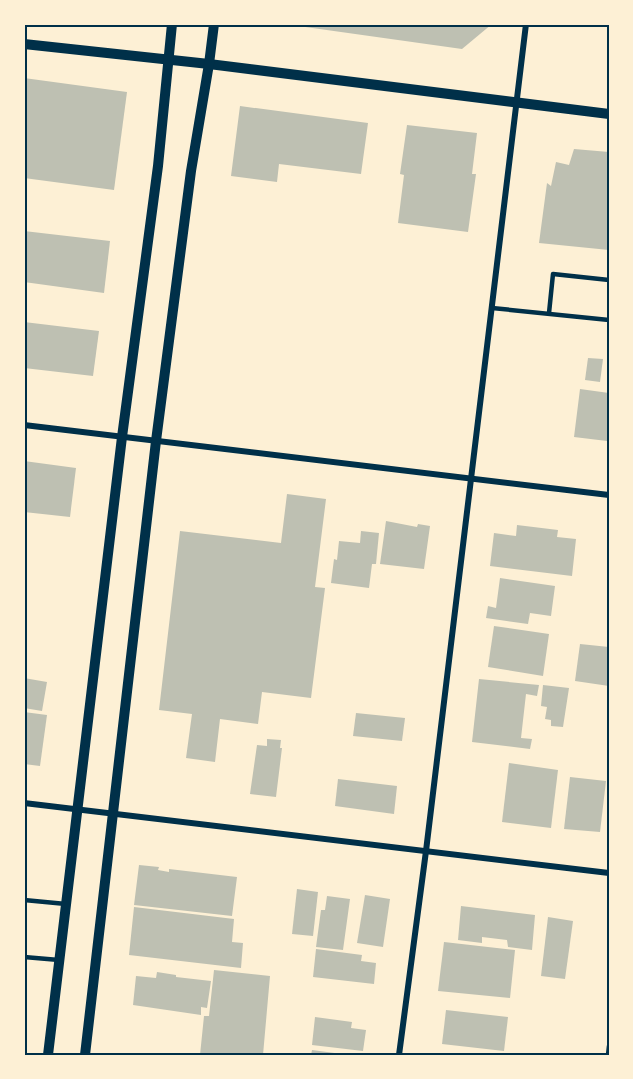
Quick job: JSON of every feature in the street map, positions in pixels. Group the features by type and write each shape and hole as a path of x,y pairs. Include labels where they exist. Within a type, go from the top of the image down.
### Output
{"street":[{"path":"48,1055 122,437 158,166 172,24"},
{"path":"85,1055 156,441 191,171 214,24"},
{"path":"399,1055 426,851 526,24"},
{"path":"24,44 209,64 609,114"},
{"path":"24,425 609,495"},
{"path":"24,803 609,873"}],"lane":[{"path":"549,313 553,274 609,280"},
{"path":"492,308 609,320"},
{"path":"24,900 66,904"},
{"path":"24,957 59,960"},
{"path":"608,1055 609,1046"}],"building":[{"path":"284,24 492,24 462,49"},
{"path":"24,78 127,92 114,190 24,178"},
{"path":"240,106 368,123 361,174 279,164 277,182 231,176"},
{"path":"407,125 477,133 472,174 476,174 468,232 398,223 404,175 400,174"},
{"path":"574,149 609,152 609,250 539,243 547,183 551,186 556,162 569,165"},
{"path":"24,231 110,241 104,293 24,282"},
{"path":"24,322 99,331 93,376 24,368"},
{"path":"588,358 603,359 600,382 585,380"},
{"path":"580,389 609,393 607,441 574,437"},
{"path":"24,461 76,468 70,517 24,512"},
{"path":"287,494 326,499 315,587 325,588 311,698 262,692 258,724 220,719 215,762 186,758 192,714 159,710 180,531 281,543"},
{"path":"386,521 417,527 418,524 430,526 424,569 380,564"},
{"path":"517,525 558,530 557,537 576,539 572,576 490,566 494,533 516,536"},
{"path":"361,531 379,533 376,564 372,564 369,588 331,583 339,541 360,543"},
{"path":"500,578 555,586 551,616 530,613 528,624 486,618 488,606 496,608"},
{"path":"494,626 549,634 543,676 488,667"},
{"path":"580,644 609,647 609,686 575,681"},
{"path":"24,678 47,682 42,711 24,708"},
{"path":"479,679 539,685 537,696 526,694 521,738 532,739 530,749 472,742"},
{"path":"543,685 569,688 563,727 551,726 551,720 545,719 547,707 541,706"},
{"path":"24,712 47,715 40,766 24,764"},
{"path":"356,713 405,718 402,741 353,736"},
{"path":"267,739 281,740 276,797 250,794 257,745 267,746"},
{"path":"509,763 558,770 551,828 502,822"},
{"path":"570,777 606,781 600,832 564,829"},
{"path":"338,779 397,786 394,814 335,806"},
{"path":"139,865 159,867 158,870 169,872 169,869 237,877 232,916 134,905"},
{"path":"297,889 318,892 313,936 292,934"},
{"path":"365,895 390,899 383,947 357,943"},
{"path":"327,896 350,899 343,950 316,947 321,910 325,910"},
{"path":"461,906 535,915 532,950 508,947 507,940 482,937 482,943 458,940"},
{"path":"134,907 234,919 232,942 243,943 241,968 129,955"},
{"path":"548,917 573,921 565,979 541,976"},
{"path":"444,942 515,950 510,998 438,991"},
{"path":"316,949 362,955 361,961 376,963 374,984 313,977"},
{"path":"214,970 270,976 263,1055 200,1055 204,1016 209,1016"},
{"path":"157,972 176,975 176,977 211,981 207,1008 201,1007 201,1015 133,1005 136,976 156,978"},
{"path":"446,1010 508,1017 504,1051 442,1044"},
{"path":"315,1017 352,1022 351,1028 366,1030 363,1051 312,1045"},
{"path":"312,1050 342,1054 311,1055"}]}
